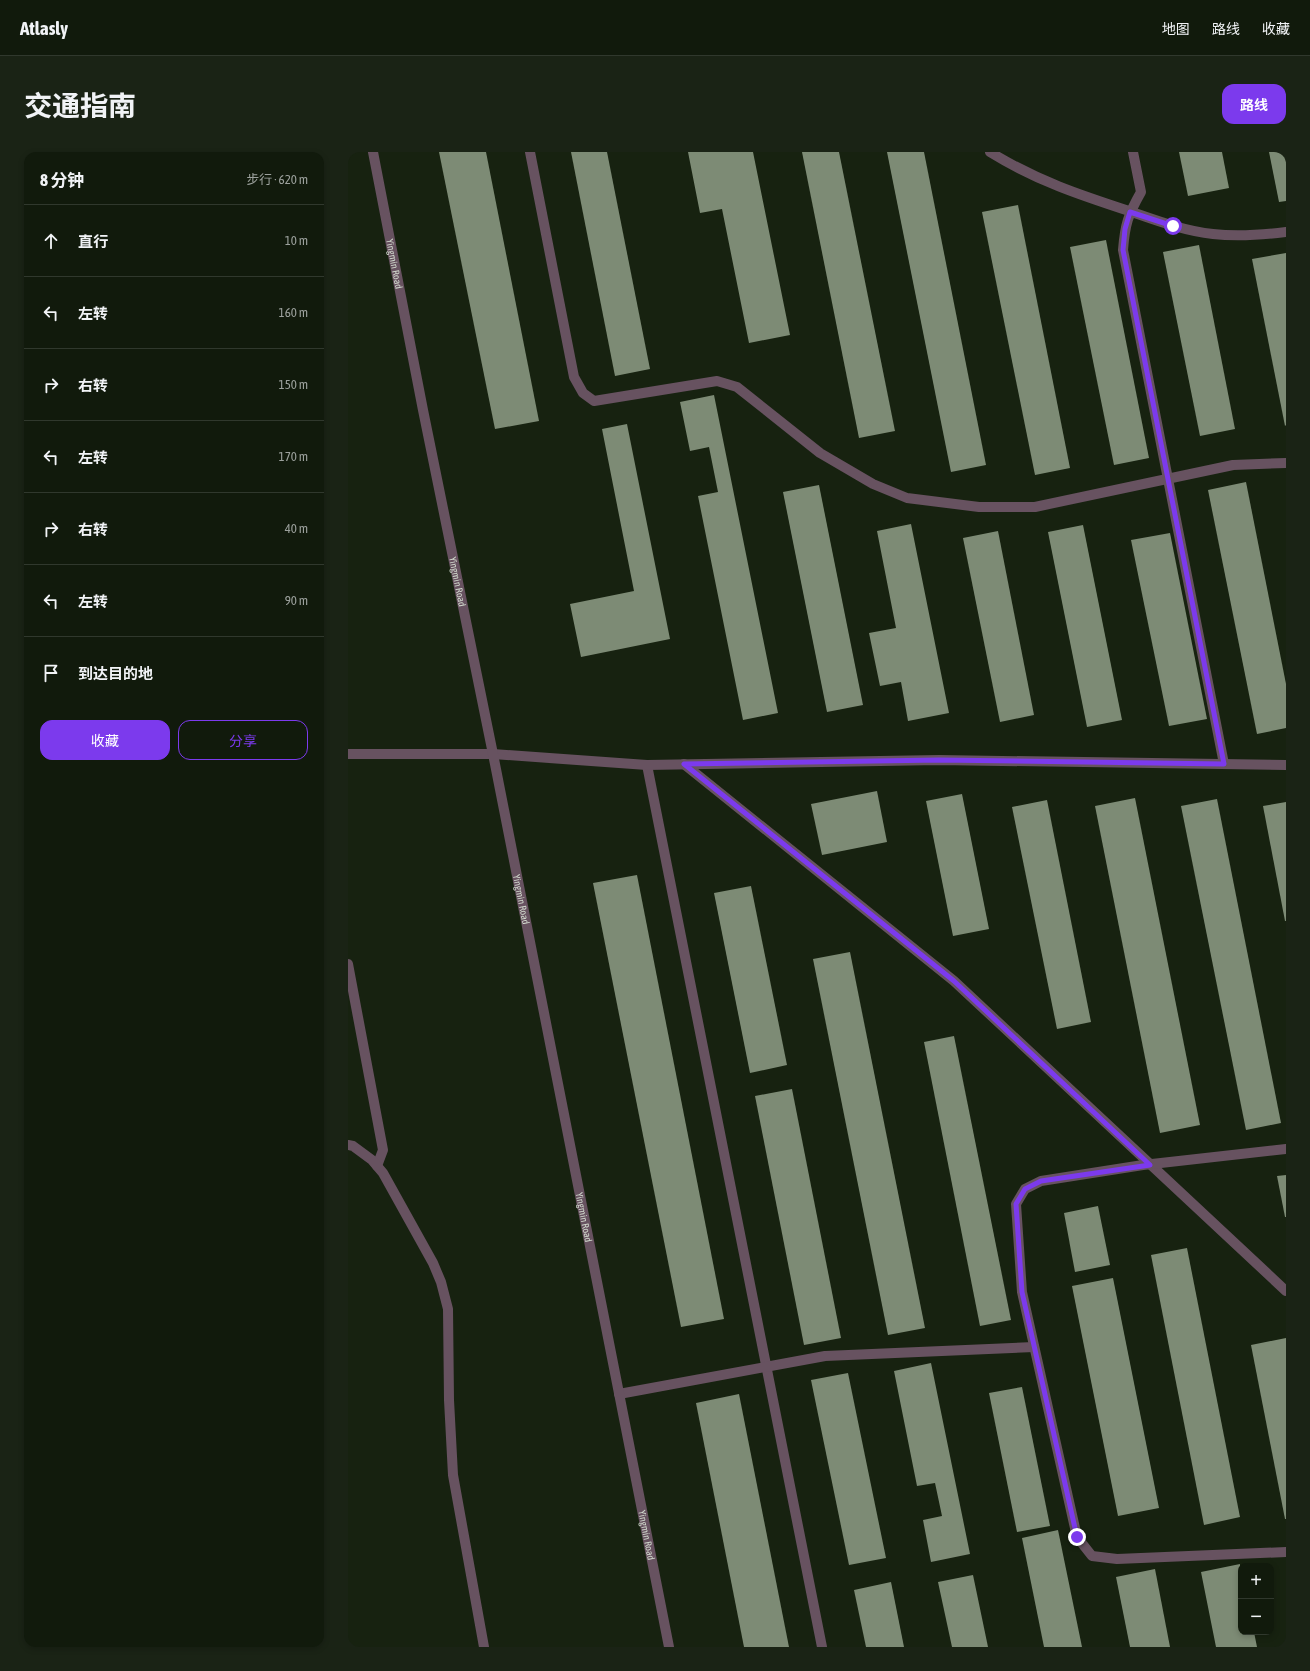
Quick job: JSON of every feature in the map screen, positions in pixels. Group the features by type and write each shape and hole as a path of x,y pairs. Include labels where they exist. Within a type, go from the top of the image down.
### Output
{"street":[{"name":"Yingmin Road","path":"373,152 669,1647"},
{"path":"530,152 574,377 583,393 594,401 717,381 737,387 820,453 873,484 907,498 979,507 1035,507 1233,465 1286,463"},
{"path":"990,152 1041,180 1086,198 1173,226 1212,234 1240,236 1286,232"},
{"path":"1133,152 1141,192 1130,212 1125,229 1123,250 1224,764"},
{"path":"348,754 492,754 647,765 939,760 1286,765"},
{"path":"684,764 954,981 1286,1291"},
{"path":"647,765 822,1647"},
{"path":"348,964 383,1150 377,1166"},
{"path":"348,1145 353,1146 372,1160 383,1173 433,1262 441,1282 448,1308 449,1400 453,1475 484,1647"},
{"path":"1286,1149 1150,1165 1041,1181 1025,1189 1016,1204 1022,1292 1077,1537 1092,1556 1117,1559 1286,1552"},
{"path":"618,1394 825,1356 1034,1347"}],"building":[{"path":"439,152 486,152 539,421 495,429"},
{"path":"571,152 607,152 650,369 615,376"},
{"path":"688,152 753,152 790,335 749,343 722,209 700,213"},
{"path":"802,152 839,152 895,431 859,438"},
{"path":"887,152 924,152 986,465 951,472"},
{"path":"1179,152 1222,152 1229,188 1188,196"},
{"path":"1269,152 1286,152 1286,201 1279,202"},
{"path":"1018,205 1070,468 1035,475 982,212"},
{"path":"1106,240 1149,458 1114,465 1070,247"},
{"path":"1199,245 1235,429 1200,436 1163,252"},
{"path":"1286,253 1286,425 1285,426 1252,259"},
{"path":"714,395 778,713 743,720 698,496 718,492 709,447 690,451 680,402"},
{"path":"627,424 670,639 581,657 570,604 634,591 602,429"},
{"path":"1246,482 1286,684 1286,728 1257,734 1208,490"},
{"path":"819,485 863,705 827,712 783,492"},
{"path":"911,524 949,713 908,721 901,682 880,686 869,633 896,628 877,531"},
{"path":"1083,525 1122,720 1087,727 1048,532"},
{"path":"998,531 1034,715 1000,722 963,538"},
{"path":"1170,533 1207,719 1169,726 1131,540"},
{"path":"877,791 887,842 822,855 811,804"},
{"path":"962,794 989,929 953,936 926,801"},
{"path":"1135,798 1200,1125 1160,1133 1095,806"},
{"path":"1217,799 1281,1123 1246,1130 1181,806"},
{"path":"1047,800 1091,1022 1057,1029 1012,807"},
{"path":"1286,802 1286,921 1285,921 1263,806"},
{"path":"637,875 724,1319 681,1327 593,883"},
{"path":"751,886 787,1065 750,1073 714,893"},
{"path":"850,952 925,1328 888,1335 813,959"},
{"path":"954,1036 1011,1320 980,1326 924,1042"},
{"path":"792,1089 841,1338 804,1345 755,1096"},
{"path":"1286,1175 1286,1217 1285,1217 1277,1176"},
{"path":"1098,1206 1110,1265 1075,1272 1064,1213"},
{"path":"1187,1248 1240,1517 1204,1525 1151,1255"},
{"path":"1113,1278 1159,1508 1118,1516 1072,1286"},
{"path":"1286,1338 1286,1519 1285,1519 1251,1345"},
{"path":"931,1363 970,1554 931,1562 923,1520 942,1516 935,1483 917,1486 894,1371"},
{"path":"848,1373 886,1558 849,1565 811,1380"},
{"path":"1022,1387 1050,1526 1017,1532 989,1393"},
{"path":"739,1394 789,1647 744,1647 696,1403"},
{"path":"1058,1530 1082,1647 1044,1647 1022,1538"},
{"path":"1238,1564 1238,1635 1255,1635 1257,1647 1216,1647 1201,1572"},
{"path":"1155,1569 1170,1647 1130,1647 1116,1577"},
{"path":"973,1575 988,1647 952,1647 938,1582"},
{"path":"891,1582 904,1647 866,1647 854,1590"}],"route":[{"path":"1077,1537 1022,1292 1016,1204 1025,1189 1041,1181 1150,1165 954,981 684,764 939,760 1224,764 1123,250 1125,229 1130,212 1173,226"}]}
